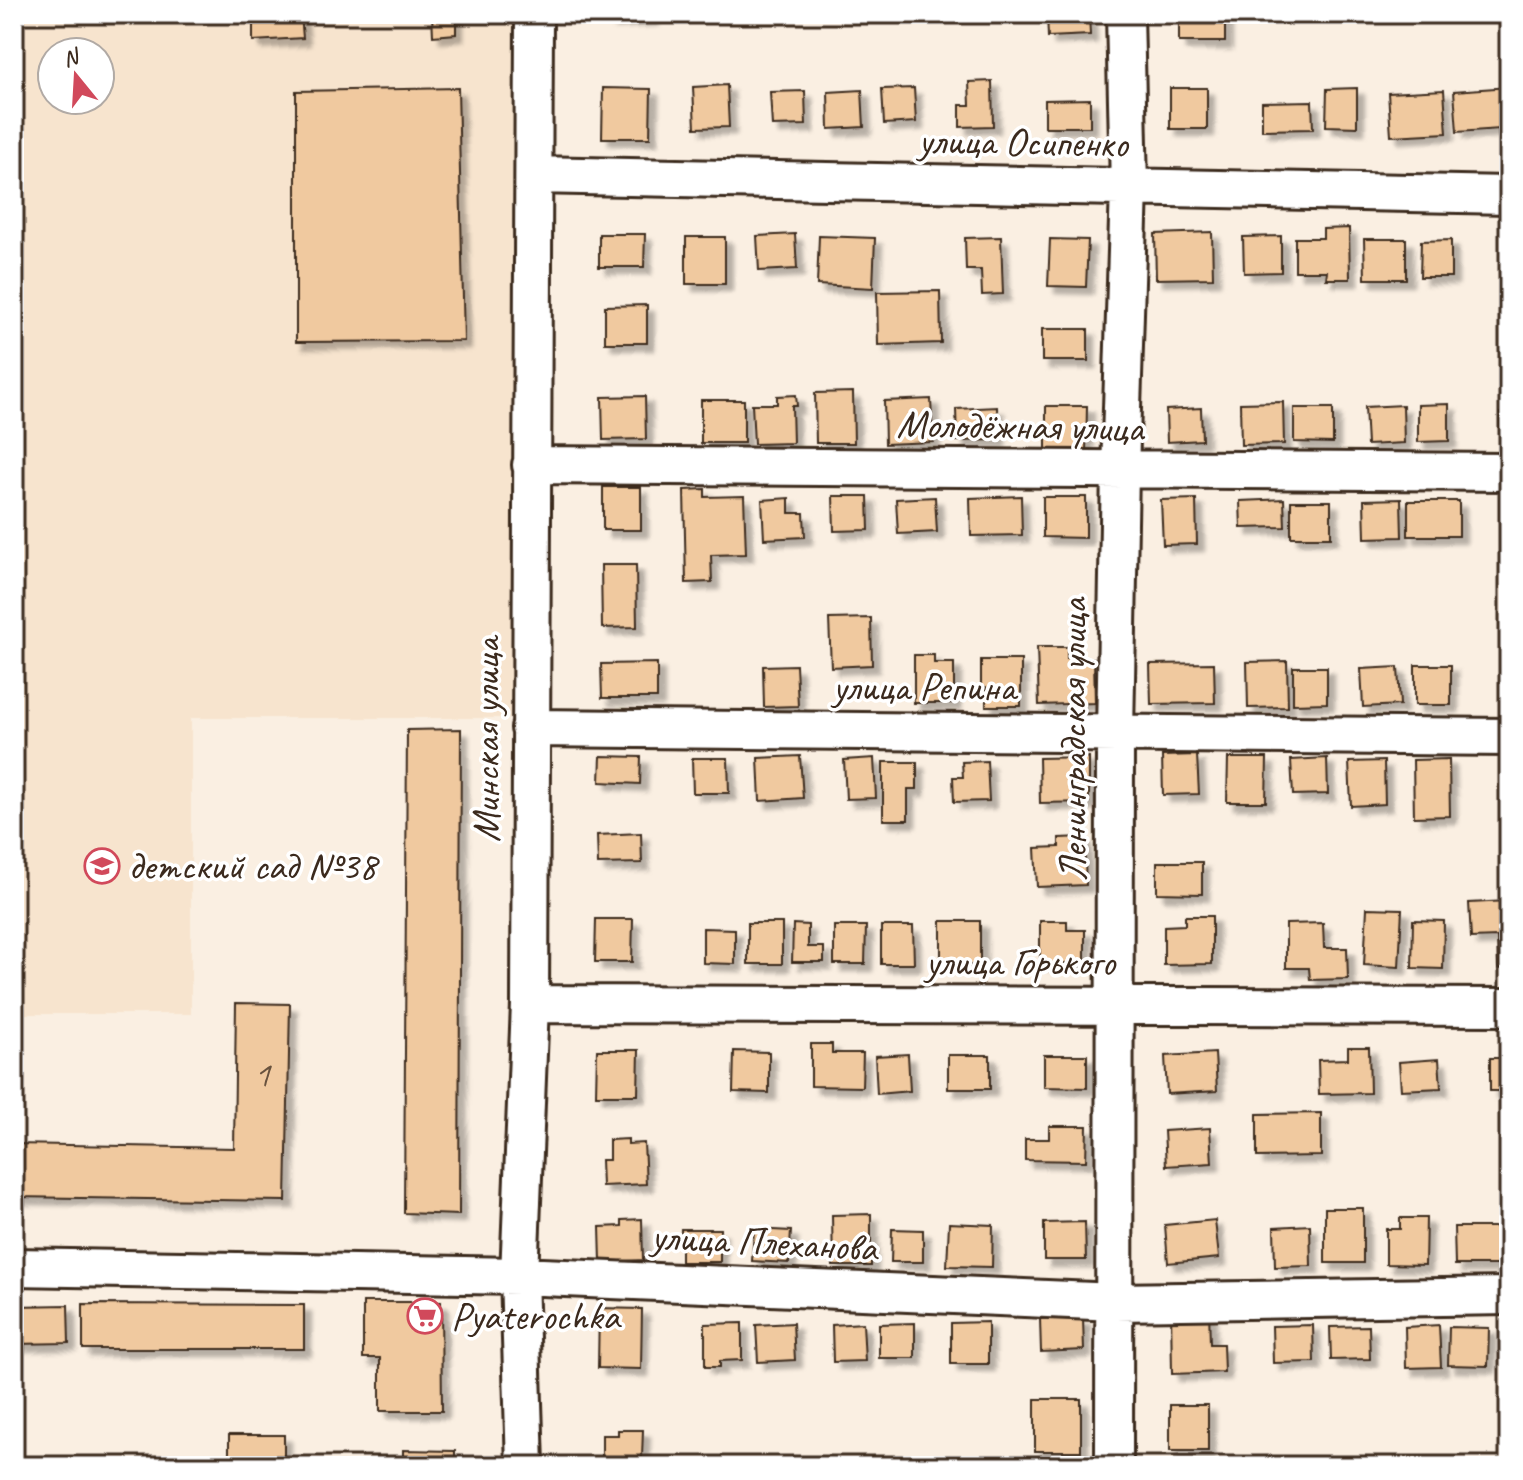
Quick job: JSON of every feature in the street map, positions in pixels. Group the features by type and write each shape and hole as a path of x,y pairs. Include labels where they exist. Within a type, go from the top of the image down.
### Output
{"street":[{"name":"Минская улица","path":"525,1466 519,1276 530,1004 534,14"},
{"name":"Ленинградская улица","path":"1114,1466 1115,732 1129,188 1125,14"},
{"name":"улица Осипенко","path":"534,175 1509,195"},
{"name":"Молодёжная улица","path":"531,465 1509,472"},
{"name":"улица Репина","path":"530,728 1509,737"},
{"name":"улица Горького","path":"530,1004 1509,1007"},
{"name":"улица Плеханова","path":"14,1267 519,1276 1116,1302 1509,1296"}],"shaded area":[{"path":"14,14 513,14 512,718 191,718 191,1014 14,1014"}],"building":[{"path":"253,14 301,14 303,38 253,41"},
{"path":"432,14 456,14 456,34 433,36"},
{"path":"607,14 652,14 652,18 608,20"},
{"path":"1047,14 1089,14 1090,35 1048,37"},
{"path":"1179,14 1225,14 1225,42 1179,42"},
{"path":"992,81 993,126 960,127 960,105 970,105 969,82"},
{"path":"727,85 729,127 695,128 693,87"},
{"path":"1509,87 1509,141 1501,141 1500,129 1457,132 1454,91"},
{"path":"458,88 464,341 296,342 296,91"},
{"path":"603,88 651,89 650,138 602,138"},
{"path":"914,88 916,122 884,124 882,89"},
{"path":"1170,88 1207,88 1207,129 1170,129"},
{"path":"1357,88 1357,127 1326,126 1327,89"},
{"path":"862,90 864,127 829,129 828,92"},
{"path":"1444,90 1447,133 1391,136 1388,93"},
{"path":"805,91 806,125 772,126 770,92"},
{"path":"1090,99 1090,127 1045,127 1045,100"},
{"path":"1312,101 1313,129 1262,130 1262,102"},
{"path":"1349,228 1350,279 1326,279 1327,271 1295,271 1295,238 1323,238 1323,229"},
{"path":"1212,232 1213,278 1156,279 1155,234"},
{"path":"599,234 645,234 644,267 599,267"},
{"path":"795,234 797,269 759,271 757,236"},
{"path":"819,236 875,238 873,288 817,285"},
{"path":"1281,236 1281,272 1244,273 1243,237"},
{"path":"686,237 725,237 725,284 686,284"},
{"path":"1001,237 1003,294 982,295 981,270 966,270 965,238"},
{"path":"1050,239 1088,240 1086,287 1048,286"},
{"path":"1364,239 1406,239 1406,279 1365,279"},
{"path":"1451,240 1451,277 1420,277 1421,241"},
{"path":"940,291 941,343 878,345 877,292"},
{"path":"647,305 647,343 605,343 605,306"},
{"path":"1042,329 1088,329 1088,361 1042,361"},
{"path":"853,392 854,443 816,443 815,393"},
{"path":"796,395 797,406 792,406 793,443 754,444 752,404 777,404 777,396"},
{"path":"645,396 646,439 603,440 602,397"},
{"path":"931,399 933,442 885,444 884,401"},
{"path":"701,400 744,400 744,443 701,443"},
{"path":"1283,402 1284,444 1241,445 1240,403"},
{"path":"1449,404 1449,441 1418,442 1418,405"},
{"path":"1403,405 1404,443 1367,445 1365,407"},
{"path":"1046,406 1087,406 1086,454 1046,454"},
{"path":"997,407 998,440 957,441 956,409"},
{"path":"1201,408 1202,440 1167,442 1166,410"},
{"path":"1294,408 1333,408 1333,443 1294,442"},
{"path":"1500,413 1509,413 1509,447 1501,447"},
{"path":"603,487 641,487 641,530 603,530"},
{"path":"705,489 705,497 744,496 746,554 711,555 712,582 686,583 684,490"},
{"path":"833,496 868,496 869,530 834,531"},
{"path":"1021,496 1022,535 971,536 970,498"},
{"path":"935,497 937,532 898,534 896,499"},
{"path":"1043,497 1086,497 1086,538 1043,537"},
{"path":"789,498 789,513 804,513 805,537 764,539 762,500"},
{"path":"1196,499 1197,544 1163,545 1161,500"},
{"path":"1284,499 1285,527 1241,528 1240,501"},
{"path":"1401,499 1402,537 1365,538 1364,500"},
{"path":"1500,499 1509,499 1509,533 1500,533"},
{"path":"1291,501 1331,501 1331,537 1291,537"},
{"path":"1408,501 1459,501 1459,536 1408,536"},
{"path":"601,565 636,565 637,627 602,628"},
{"path":"871,618 872,665 831,667 829,619"},
{"path":"1037,647 1067,647 1067,658 1094,658 1095,703 1039,705"},
{"path":"914,655 934,655 934,663 954,663 954,703 914,703"},
{"path":"981,660 1021,660 1021,706 986,706 986,687 981,687"},
{"path":"1287,661 1288,707 1248,708 1247,662"},
{"path":"657,663 657,698 602,698 601,664"},
{"path":"1214,663 1215,703 1151,704 1150,664"},
{"path":"796,665 798,706 764,707 763,666"},
{"path":"1415,665 1451,665 1451,705 1415,705"},
{"path":"1293,667 1327,667 1327,703 1293,704"},
{"path":"1398,667 1400,705 1363,707 1361,669"},
{"path":"461,729 459,1215 404,1213 407,730"},
{"path":"1197,755 1199,794 1163,795 1162,756"},
{"path":"601,756 641,757 640,784 600,782"},
{"path":"800,756 803,798 760,801 758,758"},
{"path":"1089,757 1089,802 1040,803 1039,758"},
{"path":"692,758 728,758 729,793 693,793"},
{"path":"874,758 876,798 846,799 844,760"},
{"path":"1228,758 1267,758 1266,802 1227,802"},
{"path":"1327,758 1328,794 1293,795 1291,760"},
{"path":"1449,759 1450,816 1414,817 1413,760"},
{"path":"987,761 989,801 954,802 953,777 963,777 962,762"},
{"path":"1384,761 1385,804 1351,806 1349,762"},
{"path":"883,762 917,762 917,789 908,789 908,820 883,820"},
{"path":"641,833 642,863 598,864 597,835"},
{"path":"1084,837 1086,885 1037,887 1035,848 1059,847 1059,838"},
{"path":"1157,862 1202,862 1202,894 1157,893"},
{"path":"1508,901 1509,968 1498,969 1497,937 1471,938 1469,903"},
{"path":"1367,908 1402,909 1399,967 1364,965"},
{"path":"1185,916 1212,916 1212,964 1164,965 1164,926 1185,925"},
{"path":"596,919 633,919 632,962 595,962"},
{"path":"1413,920 1444,921 1443,969 1412,968"},
{"path":"941,921 980,921 980,965 941,965"},
{"path":"1040,921 1067,921 1067,930 1085,930 1085,963 1040,963"},
{"path":"748,923 782,923 782,964 748,964"},
{"path":"1323,923 1324,948 1347,948 1348,979 1310,980 1309,968 1286,968 1286,924"},
{"path":"793,924 808,925 808,947 824,947 824,962 792,962"},
{"path":"834,926 866,926 865,964 834,964"},
{"path":"881,926 913,926 914,964 881,964"},
{"path":"703,928 735,929 735,964 703,963"},
{"path":"236,1003 290,1004 286,1201 14,1197 14,1144 234,1148"},
{"path":"811,1044 832,1044 832,1053 863,1053 862,1087 811,1086"},
{"path":"1348,1047 1369,1047 1370,1093 1319,1094 1318,1060 1348,1059"},
{"path":"597,1050 639,1050 638,1095 596,1095"},
{"path":"734,1051 769,1052 769,1093 733,1092"},
{"path":"1215,1053 1217,1091 1167,1094 1165,1056"},
{"path":"908,1054 910,1091 877,1094 875,1056"},
{"path":"948,1055 990,1055 990,1089 948,1089"},
{"path":"1044,1055 1087,1055 1087,1088 1044,1087"},
{"path":"1490,1058 1509,1058 1509,1091 1490,1091"},
{"path":"1439,1059 1441,1088 1401,1090 1399,1062"},
{"path":"1321,1113 1321,1156 1257,1157 1257,1114"},
{"path":"1049,1126 1087,1126 1086,1161 1025,1160 1025,1139 1049,1139"},
{"path":"1210,1128 1212,1163 1166,1166 1164,1131"},
{"path":"628,1139 628,1144 644,1143 646,1184 602,1186 601,1160 609,1160 609,1140"},
{"path":"1325,1208 1363,1208 1363,1263 1325,1263"},
{"path":"871,1214 871,1266 833,1266 832,1215"},
{"path":"1400,1218 1426,1218 1425,1265 1386,1264 1386,1229 1400,1229"},
{"path":"642,1219 643,1260 601,1262 600,1227 622,1226 622,1220"},
{"path":"1215,1220 1219,1258 1168,1263 1165,1225"},
{"path":"1085,1222 1086,1260 1044,1260 1044,1223"},
{"path":"949,1223 993,1225 992,1267 947,1266"},
{"path":"1310,1225 1311,1266 1275,1267 1274,1227"},
{"path":"1454,1227 1500,1227 1500,1265 1455,1265"},
{"path":"681,1229 720,1229 720,1262 681,1262"},
{"path":"754,1229 791,1231 789,1263 752,1261"},
{"path":"892,1229 923,1230 923,1262 891,1262"},
{"path":"363,1302 441,1302 442,1411 380,1411 380,1358 363,1358"},
{"path":"83,1304 304,1305 304,1349 83,1349"},
{"path":"68,1305 69,1343 14,1344 14,1306"},
{"path":"599,1308 642,1309 641,1369 598,1368"},
{"path":"1209,1309 1210,1344 1223,1344 1224,1372 1172,1374 1171,1310"},
{"path":"1083,1318 1084,1350 1041,1352 1040,1319"},
{"path":"988,1322 988,1364 951,1364 951,1323"},
{"path":"742,1323 742,1360 720,1361 720,1367 705,1367 705,1324"},
{"path":"793,1323 795,1360 758,1362 756,1325"},
{"path":"863,1323 865,1361 833,1362 832,1325"},
{"path":"915,1323 915,1358 879,1358 879,1324"},
{"path":"1313,1325 1314,1362 1273,1363 1272,1326"},
{"path":"1439,1325 1441,1367 1406,1368 1405,1327"},
{"path":"1369,1326 1370,1359 1331,1360 1330,1327"},
{"path":"1449,1327 1489,1328 1488,1366 1448,1365"},
{"path":"1035,1399 1081,1399 1081,1451 1035,1451"},
{"path":"1170,1405 1208,1405 1208,1451 1170,1451"},
{"path":"618,1430 643,1430 642,1458 602,1457 602,1435 618,1435"},
{"path":"229,1435 284,1435 284,1466 229,1466"},
{"path":"403,1450 455,1451 455,1466 403,1466"}],"place":[{"name":"детский сад №38","path":"102,866"},
{"name":"Pyaterochka","path":"425,1316"}]}
